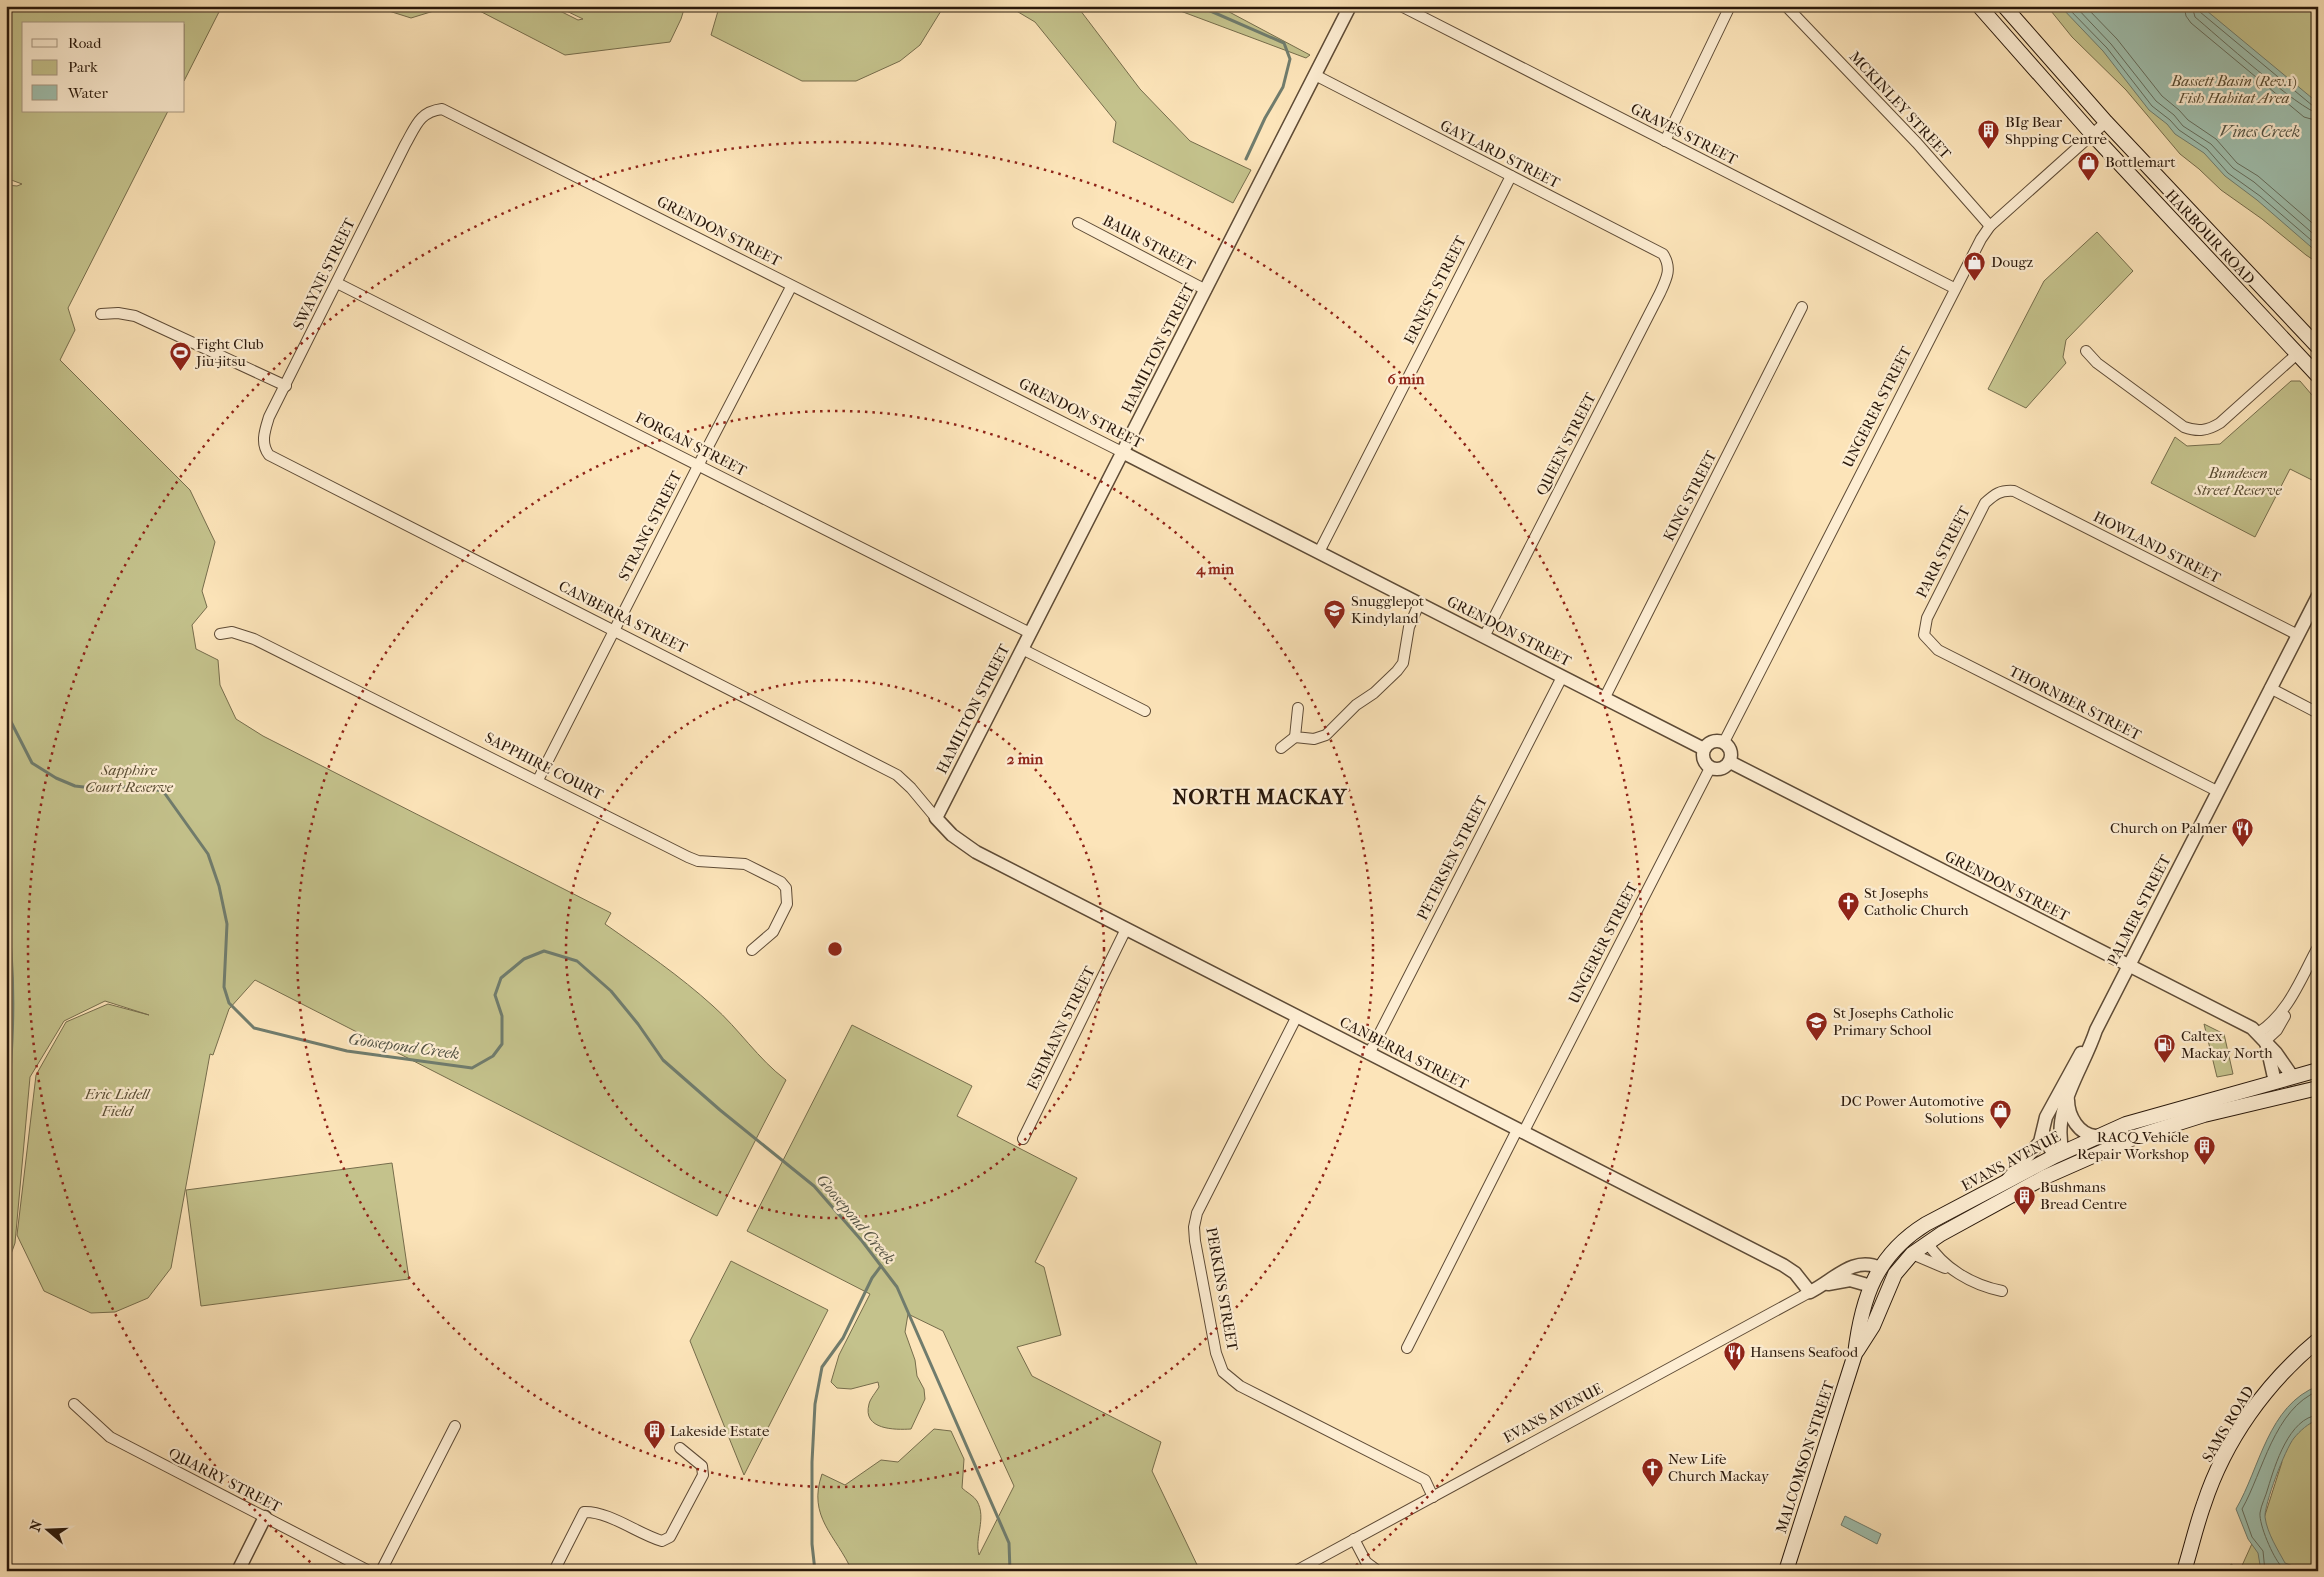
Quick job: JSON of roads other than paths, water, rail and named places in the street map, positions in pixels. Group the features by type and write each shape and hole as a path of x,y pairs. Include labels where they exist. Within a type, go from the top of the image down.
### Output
{"main road":[{"name":"HARBOUR ROAD","path":"1979,6 2092,134 2318,376"},
{"name":"HARBOUR ROAD","path":"2004,6 2106,122 2318,347"},
{"name":"EVANS AVENUE","path":"1878,1278 1904,1239 1926,1224 2096,1136 2156,1114 2318,1070"},
{"path":"2275,1082 2284,1096"},
{"name":"EVANS AVENUE","path":"1885,1293 1900,1267 1927,1242 2068,1166 2114,1145 2166,1126 2318,1088"},
{"path":"2059,1154 2068,1166"},
{"path":"1904,1239 1927,1242"},
{"name":"EVANS AVENUE","path":"1878,1278 1900,1267"},
{"path":"1878,1278 1885,1293"},
{"name":"MALCOMSON STREET","path":"1786,1571 1855,1354 1860,1320 1878,1278"},
{"name":"MALCOMSON STREET","path":"1855,1354 1873,1326 1885,1293"},
{"name":"SAMS ROAD","path":"2184,1571 2204,1503 2224,1454 2264,1394 2291,1364 2318,1340"}],"street":[{"name":"HAMILTON STREET","path":"936,818 1350,6"},
{"name":"GRAVES STREET","path":"1401,6 1954,288"},
{"name":"MCKINLEY STREET","path":"1786,6 1917,143 1990,226"},
{"path":"1665,141 1726,8"},
{"name":"GAYLARD STREET","path":"1315,75 1663,254 1668,262"},
{"name":"SWAYNE STREET","path":"282,462 269,455 265,449 263,440 269,417 415,127 423,115 430,111 442,109"},
{"name":"GRENDON STREET","path":"442,109 1704,748"},
{"name":"UNGERER STREET","path":"1724,742 1954,288 1990,226 2106,122"},
{"name":"ERNEST STREET","path":"1318,552 1511,176"},
{"name":"BAUR STREET","path":"1078,223 1206,290"},
{"name":"QUEEN STREET","path":"1484,637 1660,293 1669,272 1668,262"},
{"name":"FORGAN STREET","path":"337,283 699,464 1030,633"},
{"name":"STRANG STREET","path":"538,780 791,286"},
{"name":"KING STREET","path":"1604,698 1802,307"},
{"path":"100,314 118,313 135,316 286,386"},
{"path":"2086,351 2097,363 2184,427 2195,430 2210,429 2220,423 2297,354"},
{"name":"CANBERRA STREET","path":"282,462 897,775 956,839 976,852 1787,1268 1795,1273 1810,1292"},
{"name":"HOWLAND STREET","path":"2002,490 2014,491 2298,635"},
{"name":"PARR STREET","path":"1924,635 1927,618 1985,503 2002,490"},
{"name":"PALMER STREET","path":"2059,1154 2061,1122 2068,1095 2096,1030 2318,596"},
{"path":"1281,748 1295,738 1314,739 1326,735 1356,705 1369,697 1397,671 1403,663 1409,627 1419,604"},
{"name":"SAPPHIRE COURT","path":"220,634 232,632 254,639 688,857 698,861 745,864 781,882 788,896 787,904 773,932 752,950"},
{"name":"THORNBER STREET","path":"1924,635 1938,650 2218,791"},
{"path":"1022,649 1145,711"},
{"name":"PETERSEN STREET","path":"1369,1054 1562,677"},
{"path":"2270,688 2318,713"},
{"path":"1295,738 1298,708"},
{"path":"1711,742 1724,742 1730,748 1730,762 1723,768 1710,768 1704,761 1704,748 1711,742"},
{"name":"GRENDON STREET","path":"1730,762 2128,966 2263,1039 2292,1076"},
{"name":"UNGERER STREET","path":"1406,1348 1710,768"},
{"name":"ESHMANN STREET","path":"1023,1139 1126,929"},
{"path":"2275,1082 2263,1039 2288,1005 2318,947"},
{"name":"PERKINS STREET","path":"1297,1016 1197,1213 1194,1227 1195,1241 1216,1353 1223,1372 1240,1386 1425,1480 1433,1497"},
{"path":"2005,1182 2037,1146 2043,1132 2046,1117 2096,1030"},
{"path":"2068,1095 2068,1110 2073,1120 2085,1132 2096,1136"},
{"path":"2043,1132 2046,1142 2059,1154"},
{"path":"1927,1242 1940,1261 1955,1271"},
{"path":"1912,1254 1955,1271 1986,1287 2002,1291"},
{"name":"EVANS AVENUE","path":"1296,1571 1826,1284 1842,1271 1859,1264 1870,1264 1878,1278 1826,1284"},
{"name":"QUARRY STREET","path":"74,1404 110,1437 265,1517 349,1566 369,1571"},
{"path":"380,1571 456,1426"},
{"path":"554,1571 584,1512 601,1514 662,1541 670,1537 703,1475 702,1466 680,1448"},
{"path":"238,1571 265,1517"},
{"path":"1354,1539 1366,1562 1378,1571"}],"water":[{"name":"Vines Creek","path":"2060,6 2201,6 2318,103 2318,253 2257,200 2225,176 2204,153 2175,134 2167,124 2149,110 2103,51"},
{"path":"2318,1386 2318,1420 2304,1428 2290,1444 2271,1490 2265,1517 2270,1535 2285,1563 2306,1571 2261,1571 2258,1553 2248,1539 2236,1509 2276,1422 2287,1407 2301,1395"},
{"path":"1845,1516 1881,1534 1877,1544 1841,1525"}],"waterway":[{"path":"1199,6 1284,43 1290,59 1283,87 1265,118 1246,159"},
{"name":"Goosepond Creek","path":"6,712 32,763 56,778 75,786 101,789 133,786 163,791 208,854 219,886 227,924 224,987 229,1003 254,1028 347,1051 472,1068 493,1056 502,1044 502,1016 495,995 501,978 524,959 544,951 577,961 611,991 638,1024 663,1060 720,1110 814,1186 862,1241 897,1287 1009,1543 1010,1571"},
{"path":"6,909 13,988 6,1120"},
{"path":"815,1571 812,1544 812,1462 815,1404 822,1367 843,1338 872,1278 881,1266"}],"place":[{"name":"BIg Bear Shpping Centre","path":"1989,150"},
{"name":"Bottlemart","path":"2089,181"},
{"name":"Dougz","path":"1975,281"},
{"name":"Fight Club Jiu-jitsu","path":"180,372"},
{"name":"Snugglepot Kindyland","path":"1335,629"},
{"name":"Church on Palmer","path":"2243,847"},
{"name":"St Josephs Catholic Church","path":"1848,921"},
{"name":"St Josephs Catholic Primary School","path":"1817,1041"},
{"name":"Caltex Mackay North","path":"2165,1064"},
{"name":"DC Power Automotive Solutions","path":"2000,1129"},
{"name":"RACQ Vehicle Repair Workshop","path":"2205,1165"},
{"name":"Bushmans Bread Centre","path":"2024,1215"},
{"name":"Hansens Seafood","path":"1734,1371"},
{"name":"Lakeside Estate","path":"654,1450"},
{"name":"New Life Church Mackay","path":"1652,1487"}],"district":[{"name":"NORTH MACKAY","path":"1260,797"}],"park label":[{"name":"Bassett Basin (Rev.1) Fish Habitat Area","path":"2234,90"},
{"name":"Bundesen Street Reserve","path":"2238,482"},
{"name":"Sapphire Court Reserve","path":"129,778"},
{"name":"Eric Lidell Field","path":"117,1102"}]}
